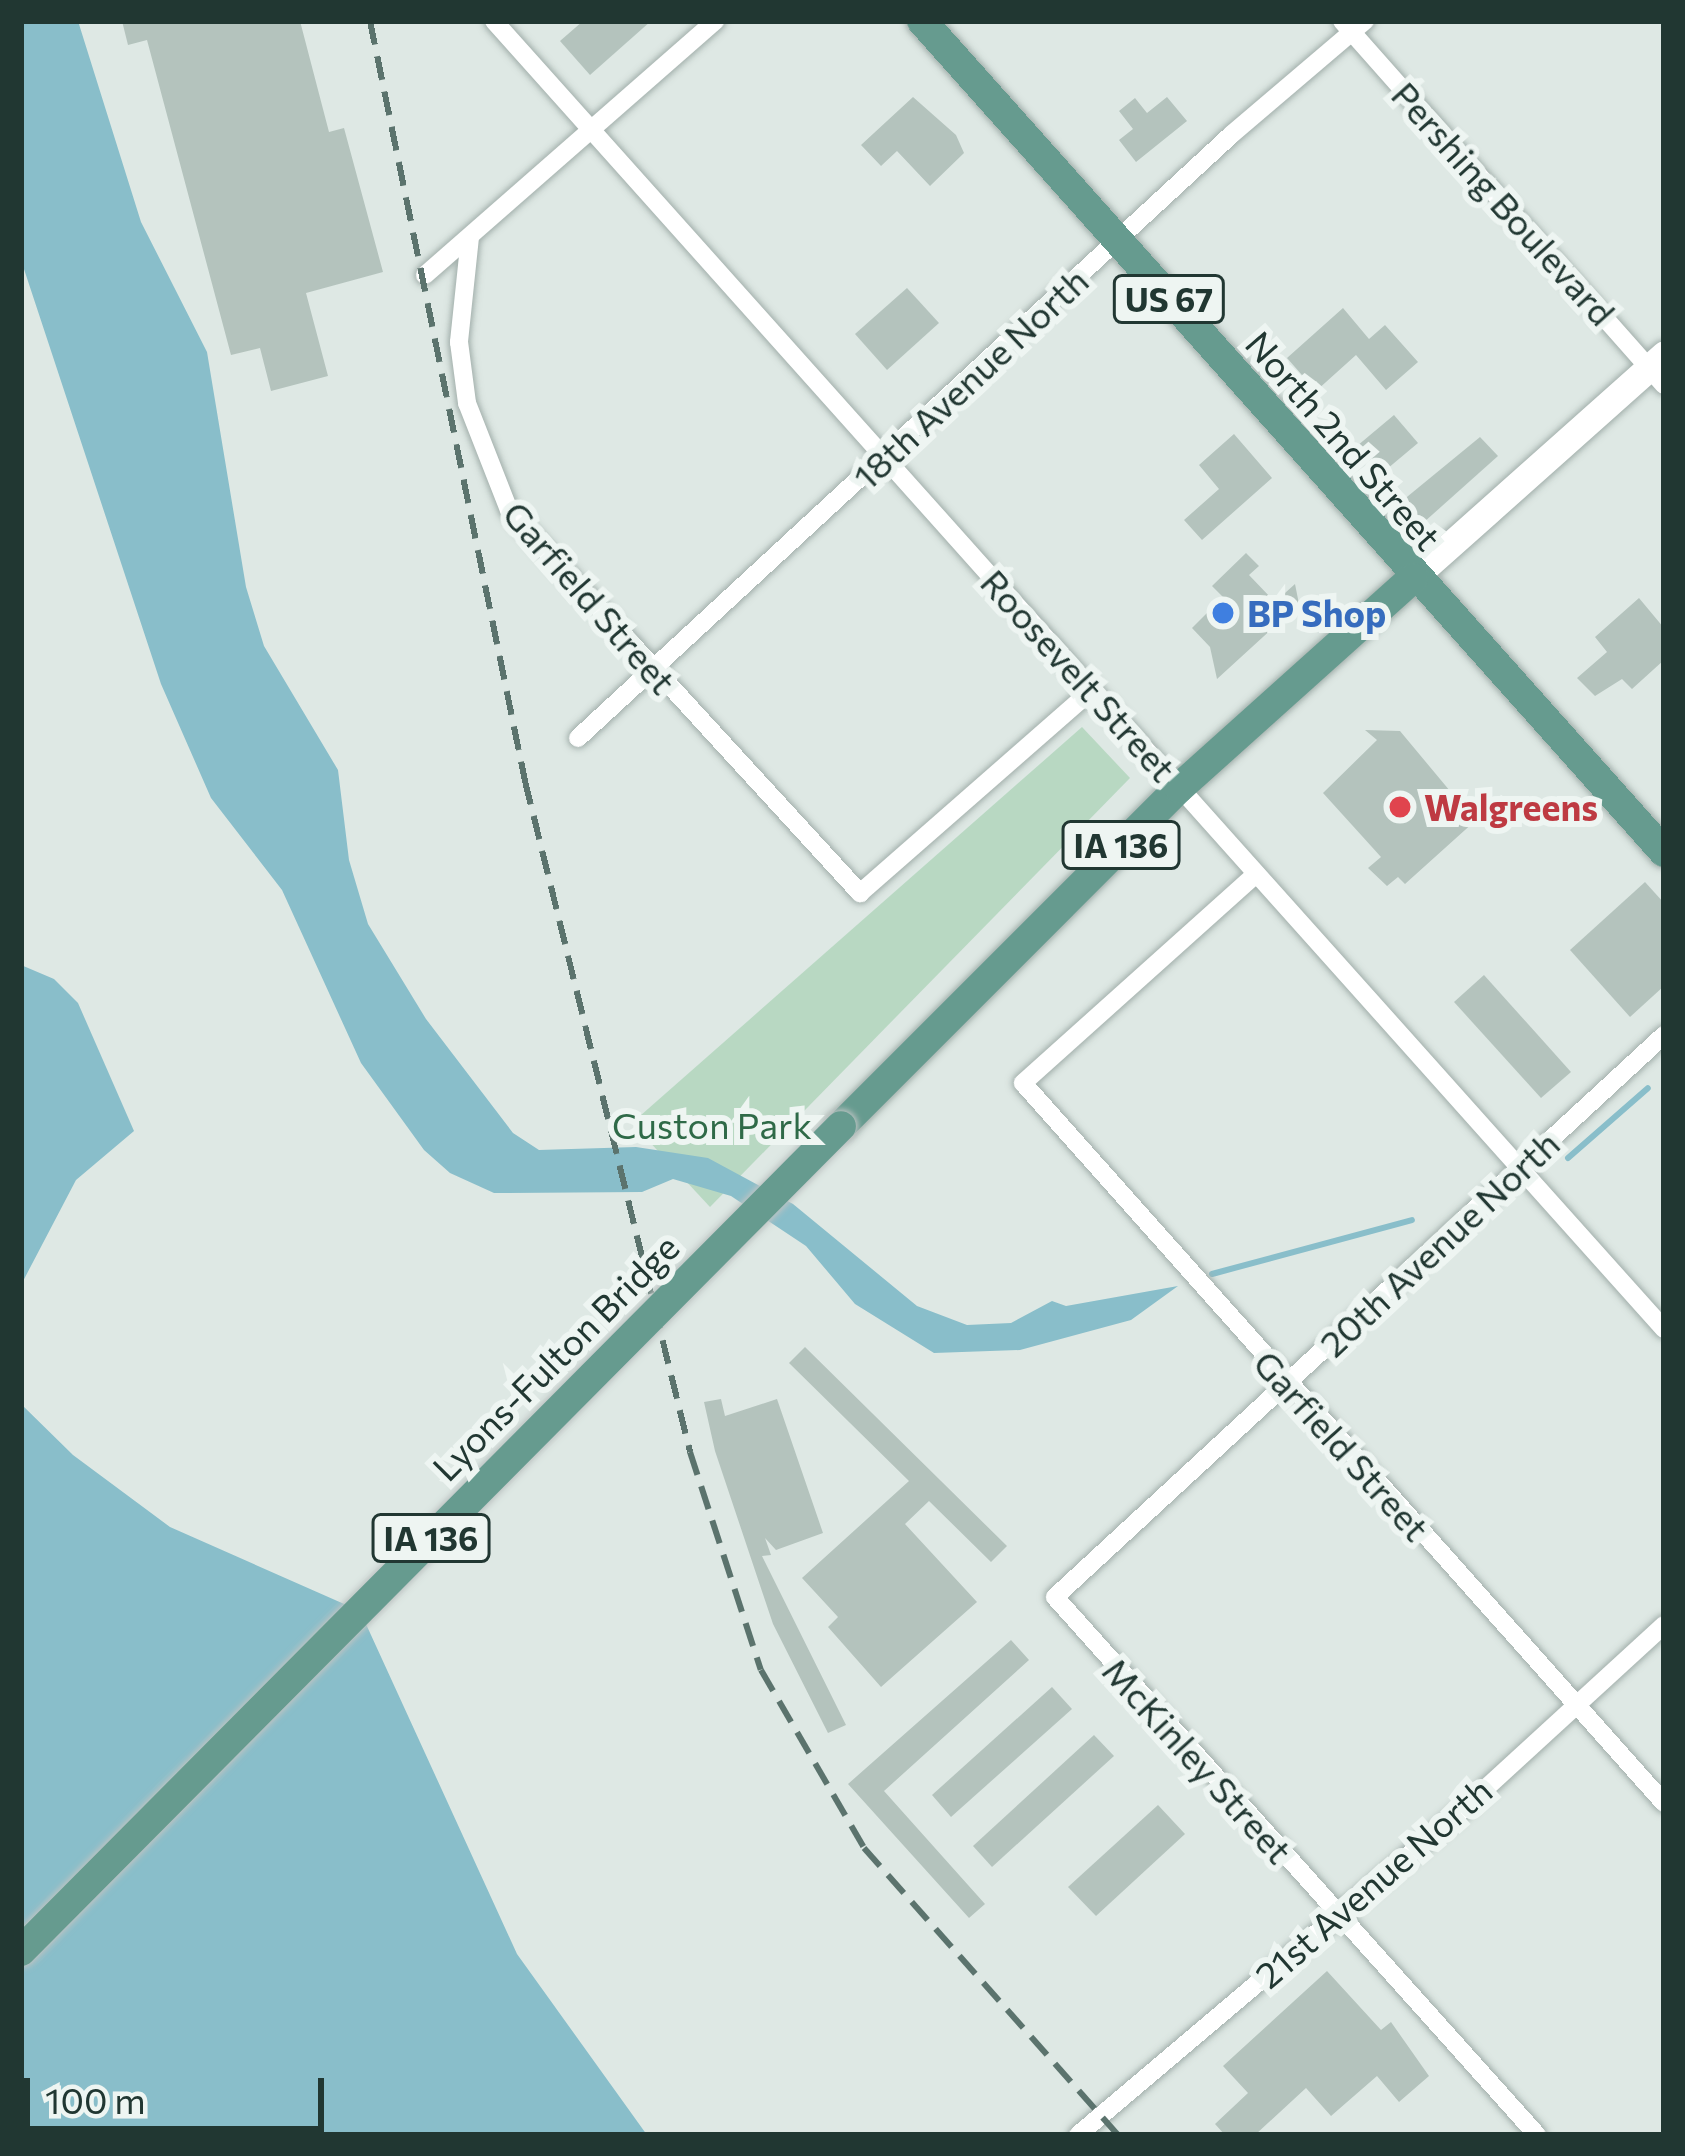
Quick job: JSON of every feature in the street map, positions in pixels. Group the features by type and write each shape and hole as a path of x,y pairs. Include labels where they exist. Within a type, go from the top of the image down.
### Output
{"main road":[{"name":"North 2nd Street","path":"922,21 1413,578 1664,852"},
{"path":"1413,578 1659,369"},
{"name":"IA 136","path":"1179,788 1413,578"},
{"name":"Lyons-Fulton Bridge","path":"21,1951 1179,788"}],"street":[{"name":"Roosevelt Street","path":"494,21 588,133 1664,1329"},
{"path":"425,275 715,21"},
{"name":"18th Avenue North","path":"578,738 655,674 1353,25"},
{"name":"Pershing Boulevard","path":"1353,25 1659,369"},
{"name":"Garfield Street","path":"470,237 459,342 485,465 539,549 860,893 1091,691"},
{"name":"Garfield Street","path":"1256,874 1023,1083 1571,1706 1664,1803"},
{"name":"20th Avenue North","path":"1055,1597 1664,1035"},
{"name":"McKinley Street","path":"1055,1597 1537,2135"},
{"name":"21st Avenue North","path":"1078,2135 1664,1625"}],"green space":[{"name":"Custon Park","path":"1082,727 1130,778 710,1207 632,1123"}],"water":[{"path":"21,21 78,21 141,222 207,352 246,587 264,646 338,770 349,860 368,924 426,1019 513,1133 539,1150 636,1147 708,1158 793,1204 917,1306 967,1325 1011,1323 1052,1301 1066,1306 1178,1286 1131,1320 1020,1350 934,1353 855,1304 806,1246 731,1196 673,1179 642,1192 494,1193 450,1173 424,1150 361,1063 282,890 211,798 161,684 21,260"},
{"path":"21,965 54,979 78,1003 134,1131 76,1180 21,1285"},
{"path":"21,1404 73,1455 170,1527 360,1611 517,1954 647,2135 21,2135"}],"building":[{"path":"122,21 300,21 329,132 344,128 383,272 306,293 328,376 271,391 260,348 231,355 147,40 128,45"},
{"path":"583,21 651,21 590,75 560,41"},
{"path":"913,97 956,135 964,153 930,186 897,151 881,166 861,145"},
{"path":"1167,97 1187,121 1136,162 1119,140 1133,129 1119,111 1135,98 1147,113"},
{"path":"907,288 939,323 887,370 855,334"},
{"path":"1343,308 1369,339 1385,325 1418,362 1386,390 1356,355 1316,391 1287,358"},
{"path":"1394,415 1418,443 1381,474 1357,446"},
{"path":"1234,434 1272,478 1202,540 1184,520 1219,489 1199,465"},
{"path":"1480,437 1498,456 1423,523 1402,501"},
{"path":"1246,553 1259,566 1249,575 1275,602 1295,584 1299,604 1217,679 1210,647 1192,628 1223,597 1212,586"},
{"path":"1639,598 1664,628 1664,660 1632,689 1622,679 1595,696 1577,678 1607,652 1595,637"},
{"name":"Walgreens","path":"1365,730 1400,731 1475,821 1405,884 1398,877 1387,886 1368,868 1381,857 1323,793 1377,740"},
{"path":"1645,882 1664,903 1664,986 1630,1017 1570,950"},
{"path":"1484,975 1571,1072 1541,1098 1454,1002"},
{"path":"805,1347 1007,1546 991,1562 929,1501 905,1524 977,1602 881,1687 828,1627 838,1617 802,1578 909,1481 789,1363"},
{"path":"721,1399 725,1416 777,1399 823,1533 776,1550 765,1538 771,1555 762,1556 846,1725 828,1733 773,1624 715,1451 704,1402"},
{"path":"1011,1640 1029,1660 884,1791 985,1904 969,1918 848,1784"},
{"path":"1052,1687 1072,1709 951,1817 932,1795"},
{"path":"1094,1735 1114,1756 992,1867 973,1846"},
{"path":"1158,1805 1185,1834 1096,1916 1068,1887"},
{"path":"1327,1971 1381,2030 1391,2022 1429,2076 1399,2102 1377,2076 1331,2116 1306,2088 1255,2135 1225,2135 1215,2124 1248,2093 1223,2066"}],"waterway":[{"path":"1568,1158 1648,1088"},
{"path":"1212,1274 1412,1220"}],"railway":[{"path":"370,21 525,781 690,1452 761,1670 864,1848 1118,2135"}],"place":[{"name":"BP Shop","path":"1223,613"},
{"name":"Walgreens","path":"1400,807"}]}
